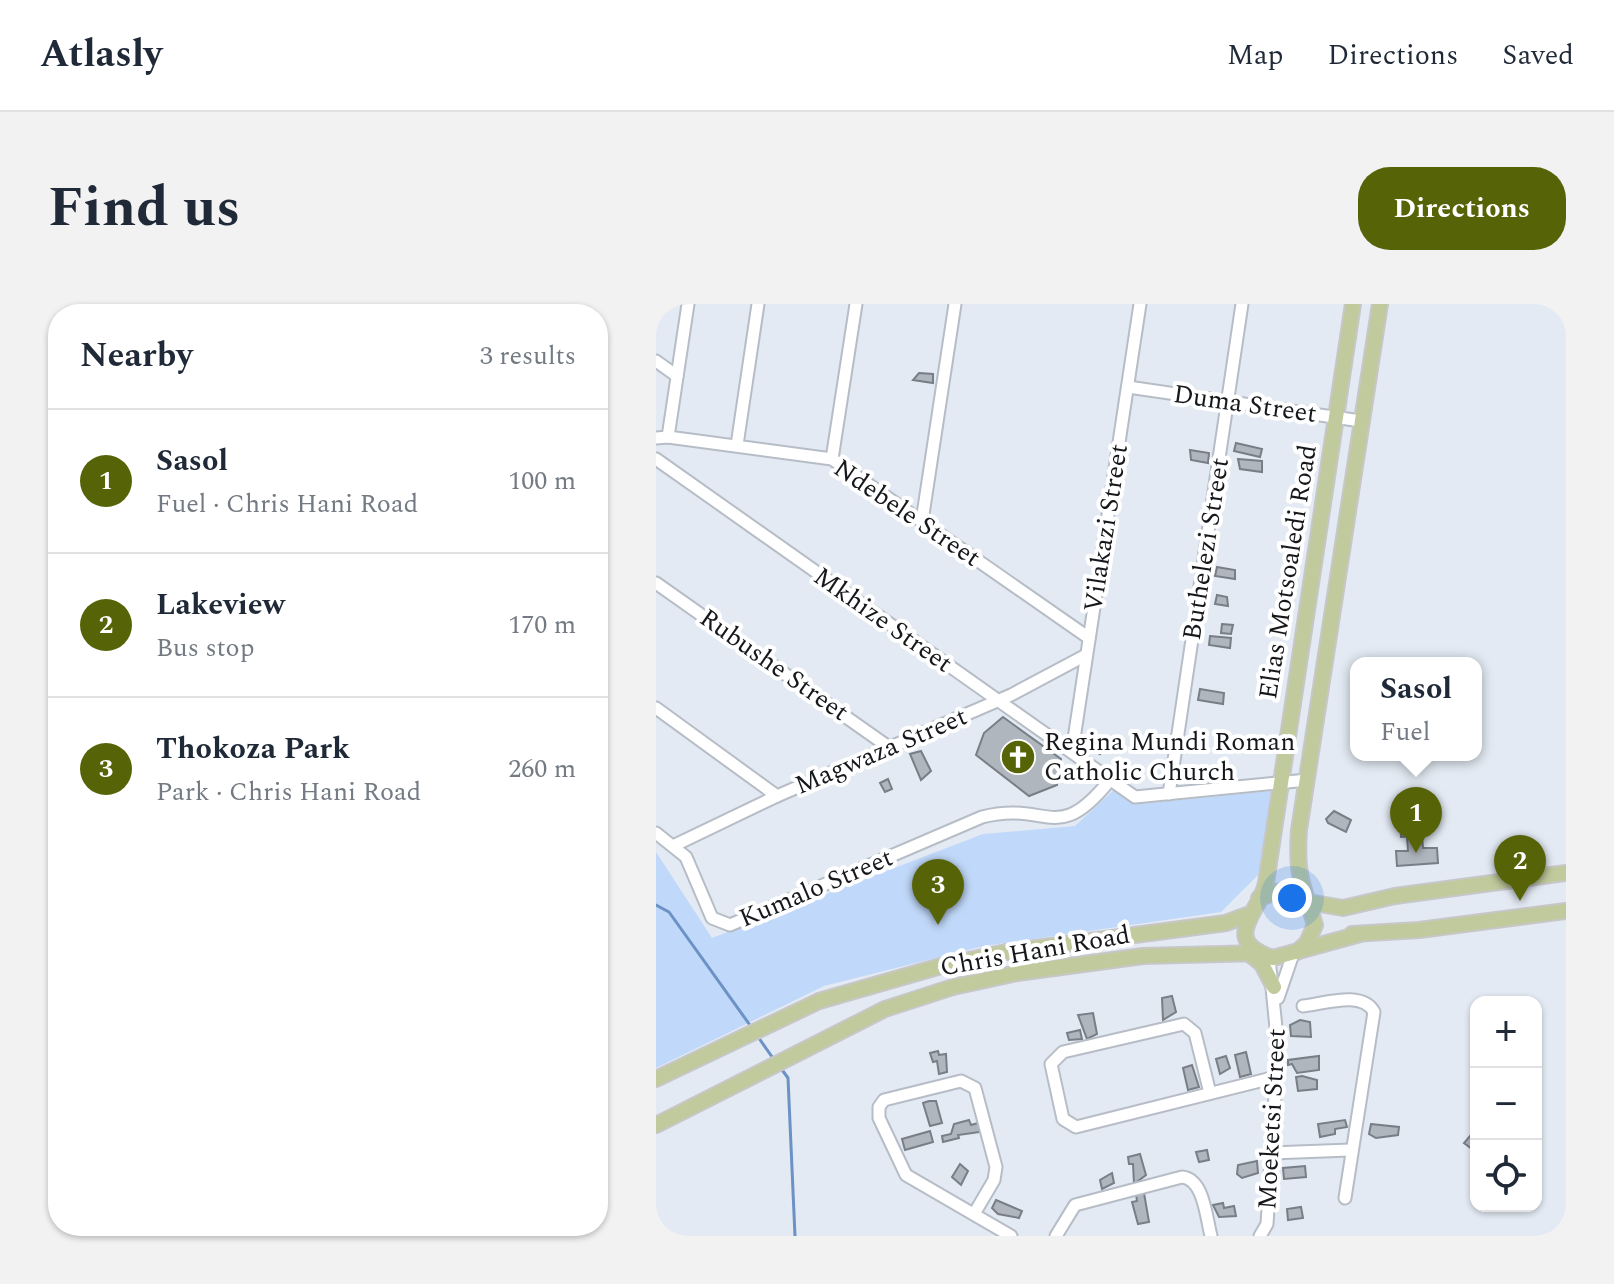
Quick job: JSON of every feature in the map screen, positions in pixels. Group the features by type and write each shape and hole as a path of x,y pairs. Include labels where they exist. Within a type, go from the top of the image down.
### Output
{"main road":[{"name":"Elias Motsoaledi Road","path":"1264,895 1353,304"},
{"name":"Elias Motsoaledi Road","path":"1302,898 1297,872 1299,830 1380,304"},
{"path":"1308,600 1335,592"},
{"path":"1206,926 1264,895 1280,891 1343,908 1395,896 1566,873"},
{"path":"1264,895 1247,915 1247,937 1274,987"},
{"path":"1293,954 1307,943 1315,925 1302,898"},
{"path":"1307,943 1360,934 1419,930 1566,911"},
{"name":"Chris Hani Road","path":"656,1079 771,1023 840,994 1006,952 1206,926 1247,915"},
{"path":"1258,955 1293,954 1360,934"},
{"name":"Chris Hani Road","path":"656,1125 885,1009 985,980 1143,956 1258,955"}],"street":[{"path":"662,438 677,376 688,304"},
{"path":"737,445 758,304"},
{"path":"832,459 856,304"},
{"path":"922,521 955,304"},
{"name":"Vilakazi Street","path":"1072,752 1140,304"},
{"name":"Buthelezi Street","path":"1169,794 1242,304"},
{"path":"656,361 677,376"},
{"name":"Duma Street","path":"1128,387 1361,421"},
{"name":"Ndebele Street","path":"662,438 832,459 1089,638"},
{"name":"Mkhize Street","path":"656,459 1110,780"},
{"name":"Rubushe Street","path":"656,583 890,748"},
{"name":"Magwaza Street","path":"675,845 777,796 998,700 1086,655"},
{"path":"656,708 777,796"},
{"path":"1110,780 1135,797 1281,780 1307,780"},
{"name":"Kumalo Street","path":"675,845 686,857 712,918 727,925 982,817 1015,812 1031,812 1052,820 1069,816 1092,802 1110,780"},
{"path":"656,833 675,845"},
{"name":"Moeketsi Street","path":"1276,1006 1293,954"},
{"name":"Moeketsi Street","path":"1258,955 1274,987 1276,1006 1276,1077 1262,1234"},
{"path":"1303,1006 1356,1000 1372,1007 1374,1015 1350,1150 1345,1198"},
{"path":"1210,1093 1195,1033 1184,1024 1063,1052 1051,1064 1063,1119 1074,1126 1276,1077"},
{"path":"974,1214 994,1180 996,1167 972,1084 961,1081 888,1098 879,1107 879,1118 906,1175 1011,1236"},
{"path":"1271,1153 1350,1150"},
{"path":"1056,1236 1075,1205 1182,1177 1196,1183 1211,1236"}],"shaded area":[{"path":"1115,789 1140,804 1272,791 1259,874 1221,912 984,946 824,986 656,1068 656,852 712,938 983,834 1075,826"}],"building":[{"path":"919,373 933,374 933,383 913,380"},
{"path":"1236,443 1262,449 1260,457 1234,451"},
{"path":"1190,450 1209,453 1208,463 1191,460"},
{"path":"1238,459 1262,461 1262,472 1240,469"},
{"path":"1217,567 1235,570 1235,579 1215,576"},
{"path":"1217,595 1227,597 1228,606 1215,604"},
{"path":"1222,624 1233,625 1231,634 1221,633"},
{"path":"1210,636 1231,638 1230,648 1209,645"},
{"path":"1200,689 1224,693 1223,704 1198,700"},
{"name":"Regina Mundi Roman Catholic Church","path":"1003,717 1061,759 1057,785 1029,796 976,755 984,733"},
{"path":"1092,741 1102,742 1100,754 1090,749"},
{"path":"921,751 931,771 921,780 910,754"},
{"path":"888,779 892,789 885,792 880,783"},
{"path":"1334,811 1351,820 1346,832 1328,823 1326,819"},
{"path":"1425,818 1428,835 1401,837 1400,820"},
{"path":"1422,836 1423,848 1437,848 1438,863 1397,866 1396,851 1408,851 1407,837"},
{"path":"1172,996 1176,1012 1163,1020 1162,998"},
{"path":"1093,1013 1097,1034 1087,1039 1078,1015"},
{"path":"1300,1020 1310,1022 1311,1037 1291,1036 1290,1025"},
{"path":"1080,1030 1082,1039 1069,1040 1067,1033"},
{"path":"938,1051 939,1055 946,1054 947,1072 939,1074 937,1061 933,1062 930,1053"},
{"path":"1246,1052 1251,1074 1240,1077 1235,1055"},
{"path":"1226,1056 1230,1068 1220,1074 1216,1059"},
{"path":"1319,1056 1319,1070 1297,1073 1292,1064 1288,1065 1288,1060"},
{"path":"1192,1065 1199,1087 1188,1090 1183,1068"},
{"path":"1296,1077 1317,1080 1317,1089 1298,1091"},
{"path":"936,1101 942,1123 930,1126 923,1103"},
{"path":"969,1120 971,1125 978,1123 980,1132 958,1135 959,1138 943,1142 942,1136 951,1134 954,1124"},
{"path":"1345,1120 1347,1127 1320,1137 1318,1124"},
{"path":"1371,1124 1399,1127 1398,1135 1376,1138 1369,1134"},
{"path":"930,1131 933,1142 905,1150 902,1139"},
{"path":"1207,1150 1209,1160 1199,1162 1196,1152"},
{"path":"1140,1154 1146,1175 1134,1184 1133,1164 1129,1164 1128,1157"},
{"path":"1257,1161 1258,1173 1242,1178 1237,1174 1238,1165"},
{"path":"960,1164 968,1171 961,1185 952,1177"},
{"path":"1305,1166 1306,1177 1284,1179 1283,1168"},
{"path":"1112,1173 1114,1183 1102,1189 1100,1180"},
{"path":"1144,1193 1149,1222 1138,1224 1132,1202 1137,1201 1136,1194"},
{"path":"996,1200 1022,1211 1019,1218 998,1214 992,1208"},
{"path":"1223,1203 1224,1208 1234,1206 1236,1216 1219,1217 1213,1205"},
{"path":"1301,1207 1303,1218 1288,1220 1287,1209"}],"waterway":[{"path":"656,905 669,912 752,1028"},
{"path":"756,1034 775,1061"},
{"path":"780,1067 788,1078 795,1236"}],"place":[{"name":"Regina Mundi Roman Catholic Church","path":"1018,757"},
{"name":"Sasol","path":"1416,853"},
{"name":"Lakeview","path":"1520,901"},
{"name":"Thokoza Park","path":"938,925"}]}
